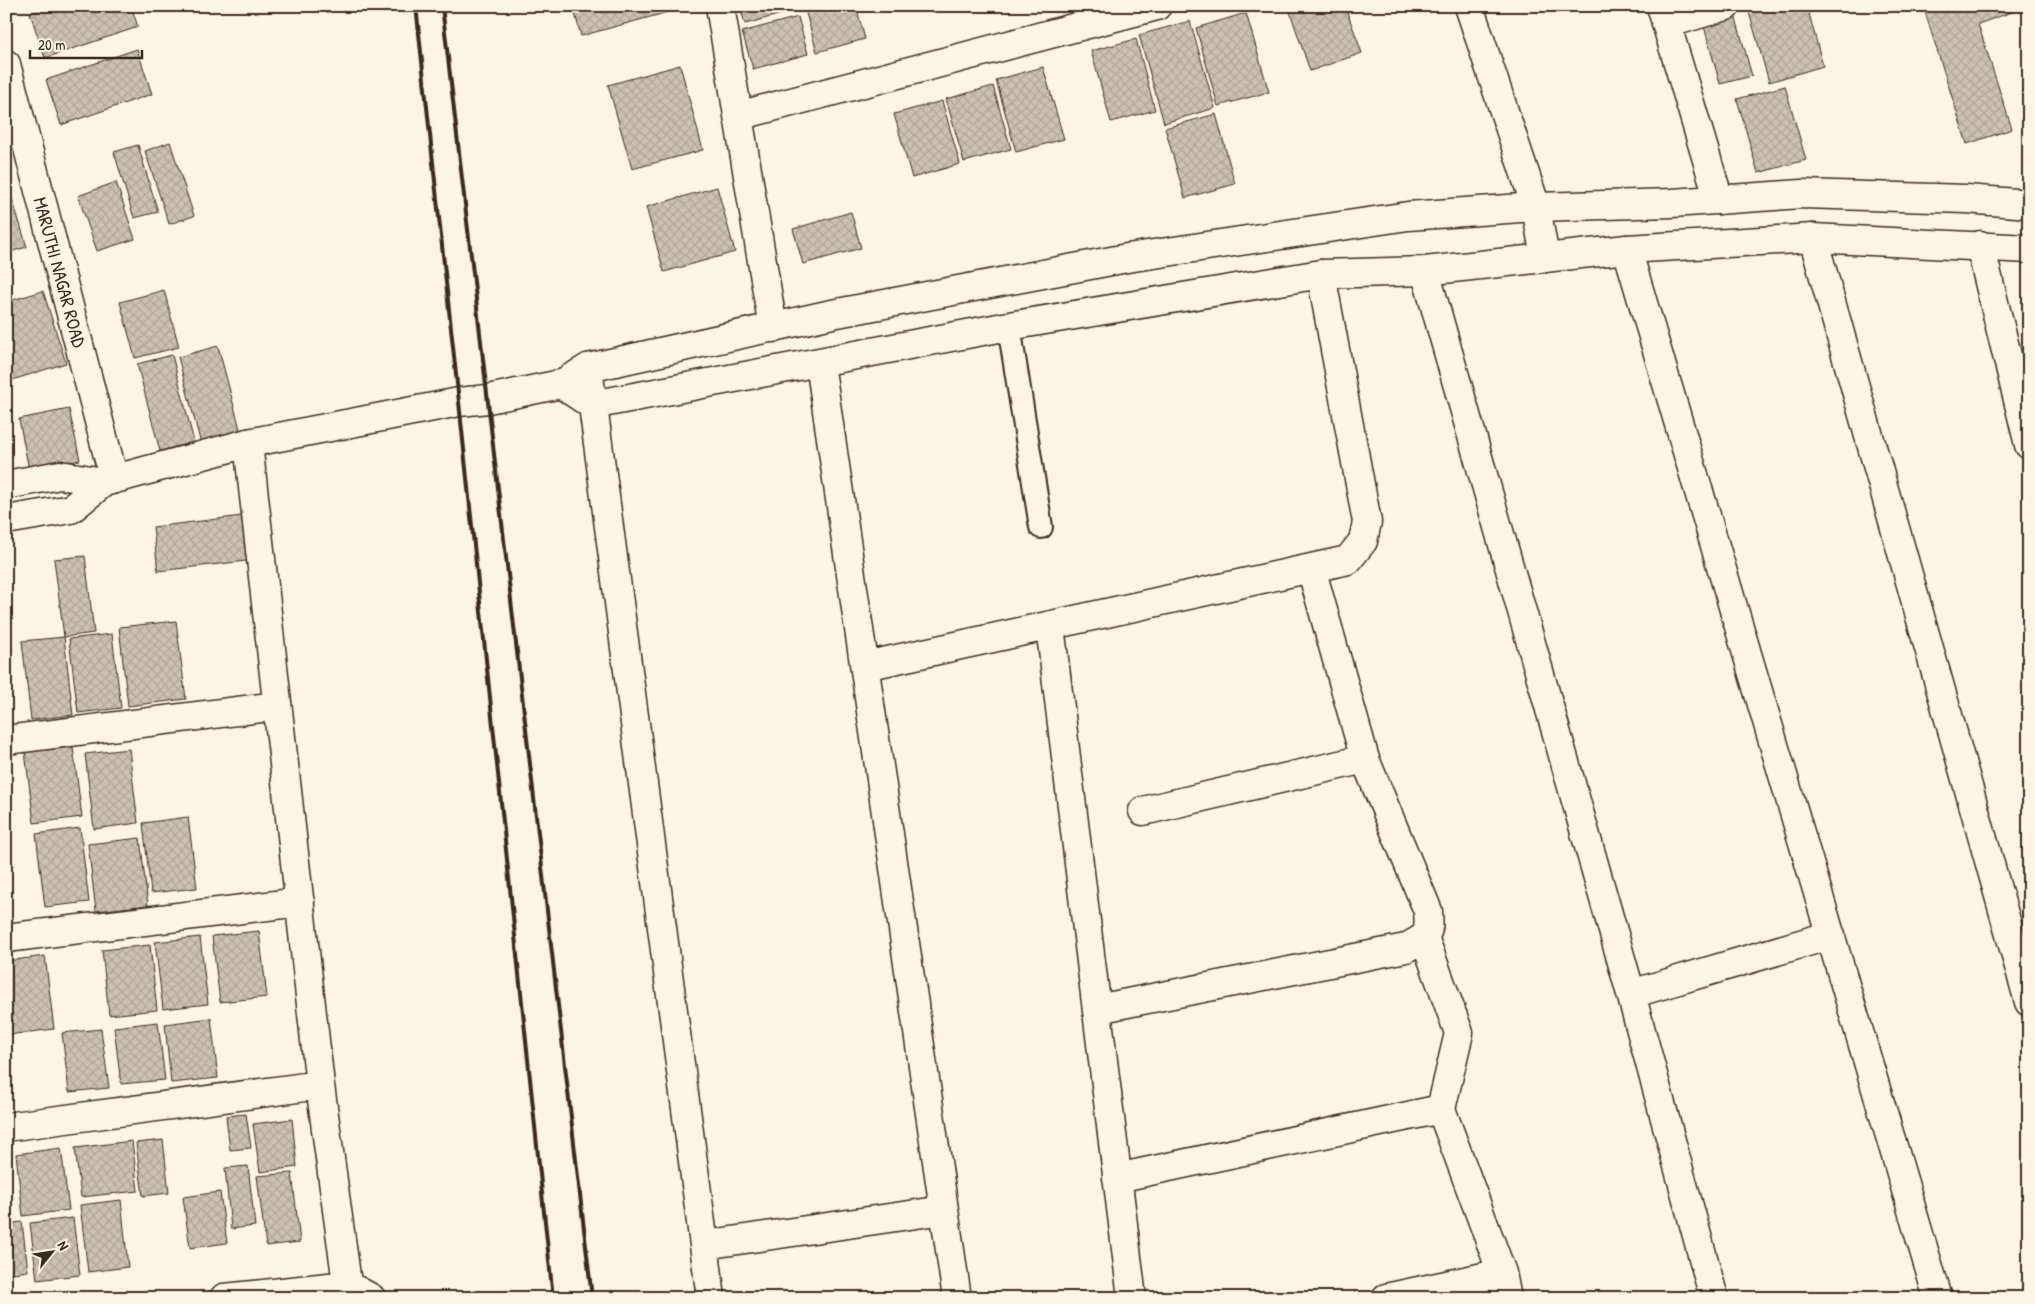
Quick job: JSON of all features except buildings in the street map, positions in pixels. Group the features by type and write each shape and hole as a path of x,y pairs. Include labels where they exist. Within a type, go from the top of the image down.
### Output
{"street":[{"path":"720,6 773,328"},
{"path":"738,116 1157,6"},
{"path":"1469,6 1536,207 1544,258"},
{"path":"1719,200 1663,15 1726,6"},
{"name":"MARUTHI NAGAR ROAD","path":"6,64 109,481"},
{"path":"6,520 71,509 109,481 248,443 561,384 588,368 773,328 1128,258 1408,216 1536,207 1672,203 1802,194 1966,199 2029,204"},
{"path":"1813,238 2029,1002"},
{"path":"561,384 592,405 1009,326 1321,274 1425,271 1627,249 1813,238 2029,248"},
{"path":"1980,245 2029,445"},
{"path":"1627,249 1938,1298"},
{"path":"1425,271 1631,994 1714,1298"},
{"path":"865,666 1348,560 1363,541 1367,522 1321,274"},
{"path":"820,363 957,1298"},
{"path":"588,368 711,1298"},
{"path":"248,443 320,1085 348,1291"},
{"path":"6,485 60,475 109,481"},
{"path":"1097,1009 1406,948 1424,937 1430,929 1428,911 1365,758 1311,568"},
{"path":"1050,626 1132,1298"},
{"path":"6,740 277,706"},
{"path":"1143,810 1365,758"},
{"path":"6,938 300,902"},
{"path":"1631,994 1831,935"},
{"path":"1386,1298 1504,1286 1441,1109 1459,1033 1424,937"},
{"path":"6,1127 320,1085"},
{"path":"1117,1178 1441,1109"},
{"path":"704,1245 944,1210"},
{"path":"224,1298 348,1291 371,1298"}],"lane":[{"path":"1009,326 1041,527"}],"railway":[{"path":"416,6 553,1298"},
{"path":"442,6 592,1298"}]}
